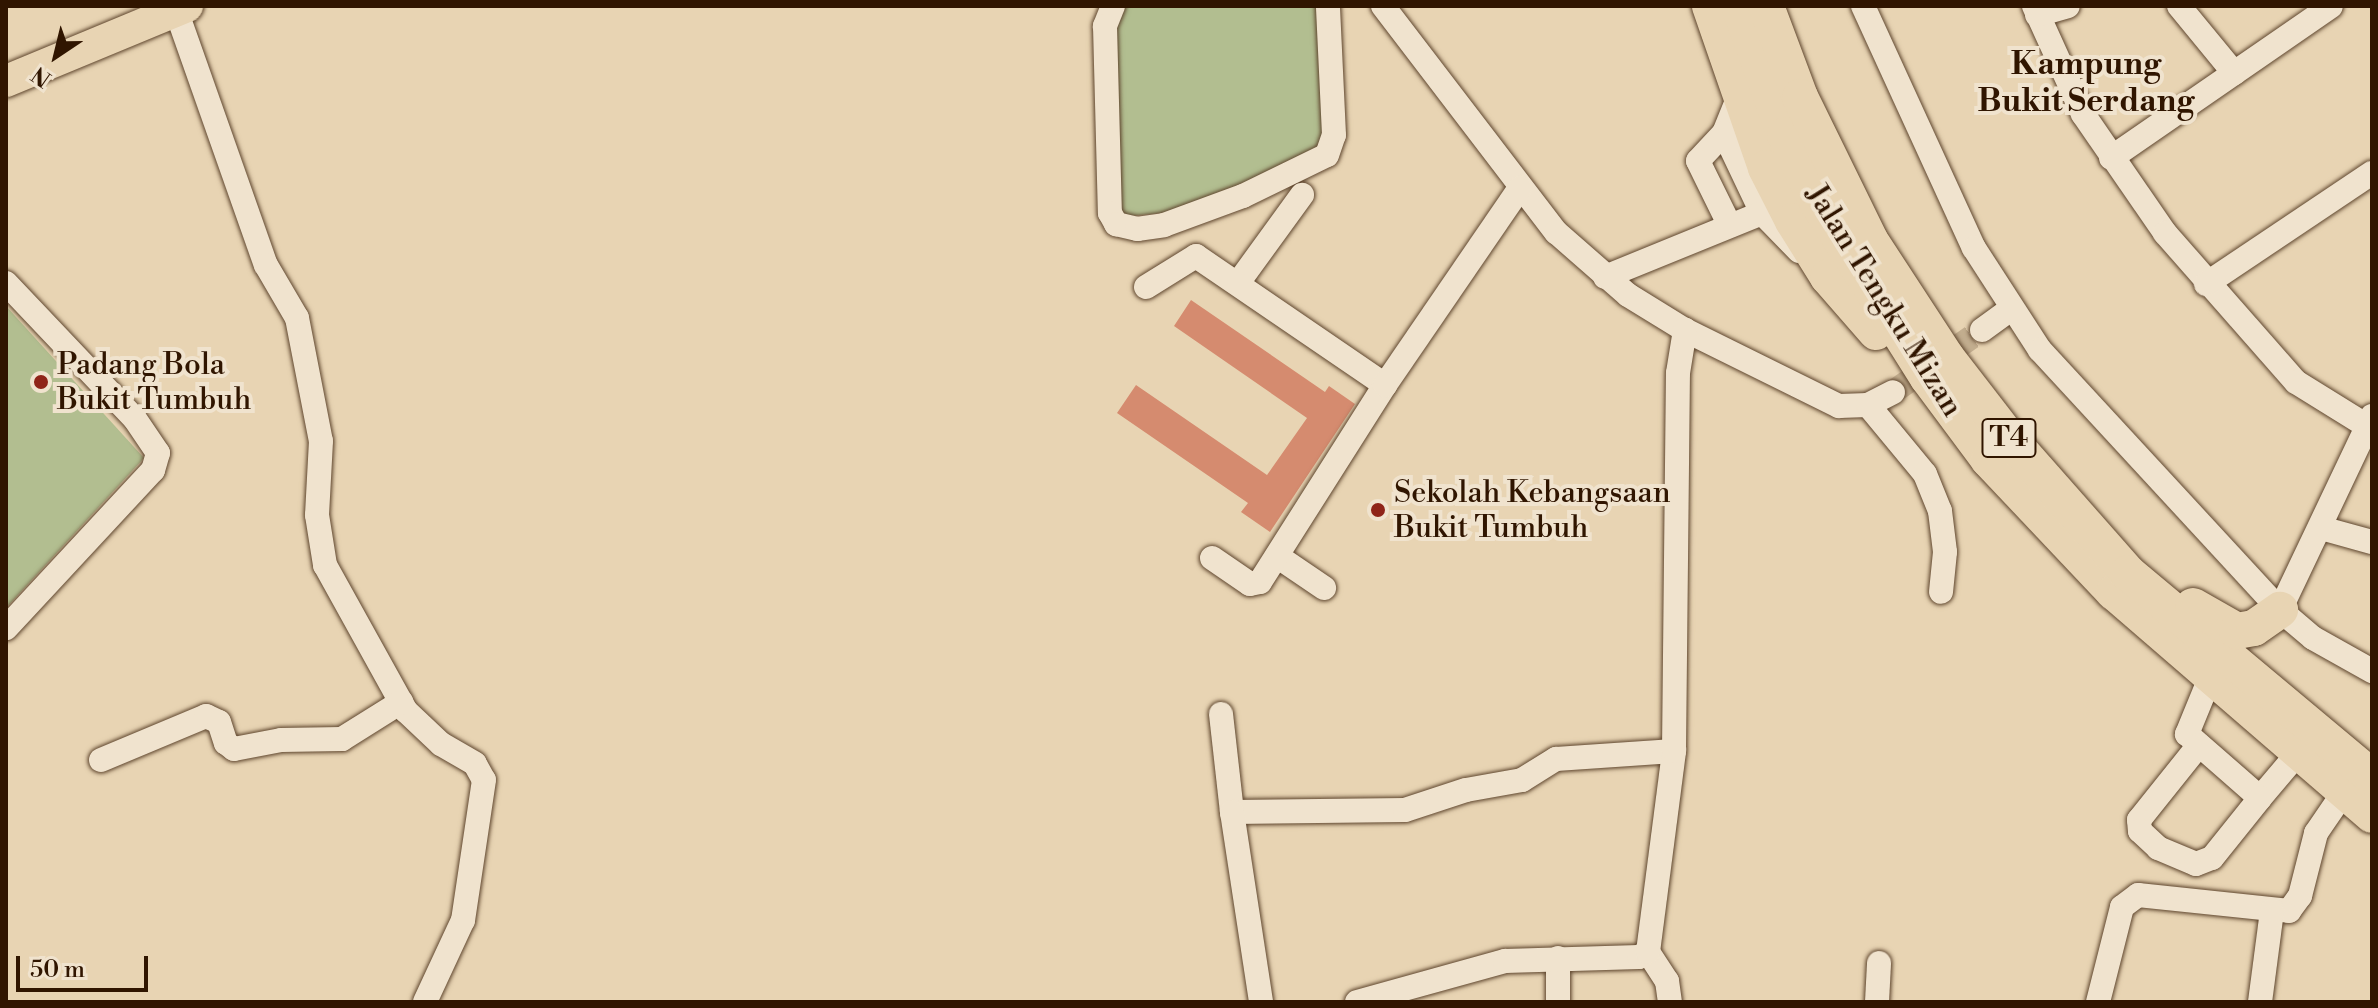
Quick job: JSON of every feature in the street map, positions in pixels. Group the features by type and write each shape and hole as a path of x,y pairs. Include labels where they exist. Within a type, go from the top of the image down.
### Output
{"highway":[{"path":"1710,6 1766,168 1828,277 1873,330 1928,378"},
{"name":"Jalan Tengku Mizan","path":"1739,6 1785,135 1817,202 1928,378 2044,523 2210,678 2298,753 2358,784"},
{"name":"Jalan Tengku Mizan","path":"1766,6 1800,97 1870,240 1947,358 2128,573 2358,784 2372,815"},
{"path":"2070,507 2220,624 2246,631 2280,610"}],"main road":[{"path":"6,81 181,8"}],"street":[{"path":"1113,6 1105,26 1110,213 1116,224 1137,229 1164,225 1243,196 1327,155 1334,135 1328,6"},
{"path":"1383,6 1556,232 1605,277 1685,330 1839,406 1868,405 1893,392"},
{"path":"1863,6 1928,156 2010,310 2040,350 2280,610 2313,638 2372,671"},
{"path":"2068,6 2036,10 2076,100 2111,158 2206,284 2296,382 2370,421 2280,610"},
{"path":"2179,6 2234,73"},
{"path":"2111,158 2331,6"},
{"path":"181,8 266,265 297,318 321,441 317,515 325,565 401,702 441,744 475,764 485,791 459,936 425,1002"},
{"path":"1730,226 1698,161 1724,133 1739,96"},
{"path":"1724,133 1762,213 1828,277"},
{"path":"2206,284 2372,173"},
{"path":"1212,558 1250,584 1260,582 1385,385 1520,188"},
{"path":"1238,283 1302,195"},
{"path":"1605,277 1762,213"},
{"path":"1146,287 1196,256 1385,385"},
{"path":"6,283 135,419 158,453 153,470 6,628"},
{"path":"1982,330 2010,310"},
{"path":"1670,1002 1667,981 1648,952 1674,751 1678,373 1685,330"},
{"path":"1868,405 1925,474 1940,511 1945,552 1941,592"},
{"path":"2321,528 2372,542"},
{"path":"1277,556 1324,588"},
{"path":"2210,678 2187,734 2260,798"},
{"path":"101,760 206,716 219,722 226,743 234,749 281,740 342,739 401,702"},
{"path":"1221,714 1232,812 1261,1002"},
{"path":"2199,745 2139,820 2140,831 2158,848 2196,864 2212,858 2298,753"},
{"path":"1232,812 1405,810 1466,790 1522,780 1556,759 1674,751"},
{"path":"2098,1002 2122,907 2138,895 2289,911 2300,896 2316,833 2358,784"},
{"path":"2260,1002 2272,911"},
{"path":"1357,1002 1505,961 1639,957 1648,952"},
{"path":"1558,958 1558,1002"},
{"path":"1877,1002 1879,963"}],"green space":[{"path":"1125,6 1320,6 1326,145 1185,211 1117,217 1114,29"},
{"name":"Padang Bola Bukit Tumbuh","path":"6,306 144,458 6,608"}],"building":[{"path":"1191,300 1325,392 1329,386 1355,404 1270,532 1241,512 1248,503 1117,413 1136,385 1267,475 1307,418 1174,326"}],"tunnel":[{"path":"1893,392 1982,330"}],"place":[{"name":"Padang Bola Bukit Tumbuh","path":"41,382"},
{"name":"Sekolah Kebangsaan Bukit Tumbuh","path":"1378,510"}],"district":[{"name":"Kampung Bukit Serdang","path":"2086,84"}]}
